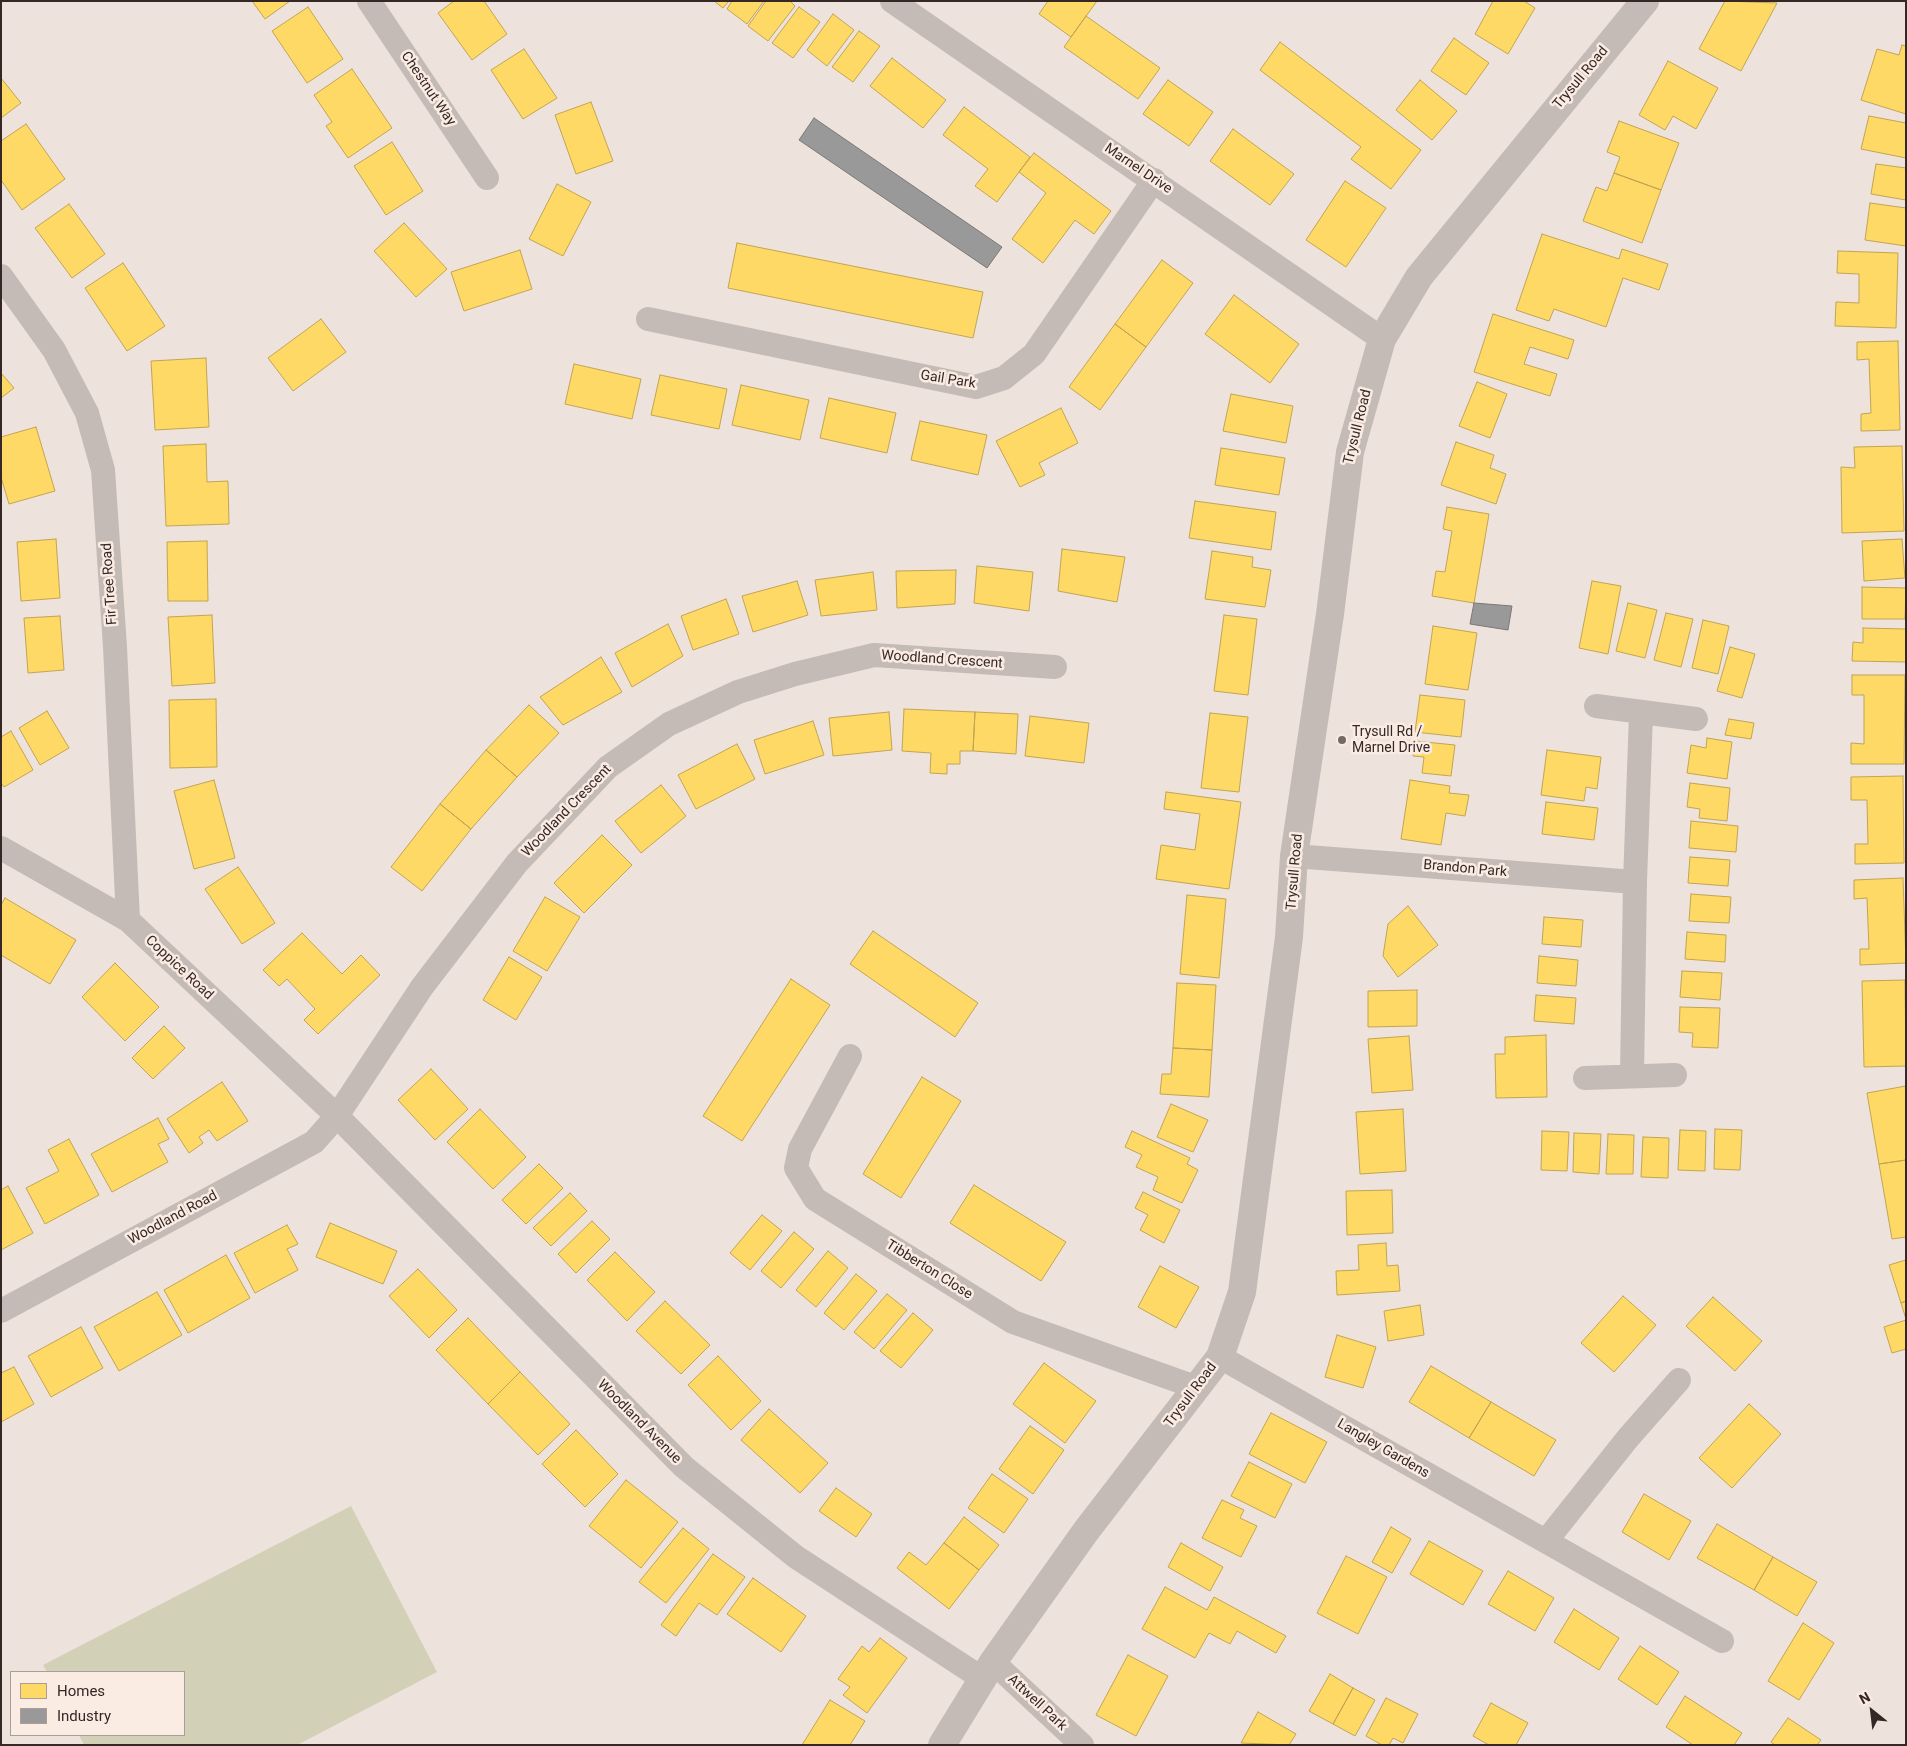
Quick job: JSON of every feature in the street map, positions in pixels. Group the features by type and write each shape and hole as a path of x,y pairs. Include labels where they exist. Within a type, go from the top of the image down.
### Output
{"street":[{"name":"Chestnut Way","path":"369,1 487,178"},
{"name":"Marnel Drive","path":"892,1 1382,339"},
{"name":"Trysull Road","path":"942,1745 988,1670 1086,1531 1220,1357 1242,1292 1290,937 1294,856 1330,614 1350,452 1382,339 1419,277 1645,1"},
{"name":"Gail Park","path":"648,320 976,387 1004,378 1034,354 1154,180"},
{"name":"Fir Tree Road","path":"1,276 54,350 87,413 103,470 128,920"},
{"name":"Woodland Crescent","path":"337,1116 422,987 517,863 608,767 670,724 738,692 795,674 874,655 1055,667"},
{"path":"1596,706 1641,714 1696,720"},
{"path":"1632,1076 1635,882 1641,714"},
{"name":"Coppice Road","path":"1,848 128,920 337,1116"},
{"name":"Brandon Park","path":"1294,856 1635,882"},
{"name":"Tibberton Close","path":"850,1056 800,1149 796,1168 815,1199 1013,1322 1198,1388"},
{"path":"1586,1078 1675,1075"},
{"name":"Woodland Road","path":"1,1311 314,1142 337,1116"},
{"name":"Woodland Avenue","path":"337,1116 684,1467 796,1557 988,1670"},
{"name":"Langley Gardens","path":"1220,1357 1722,1641"},
{"path":"1546,1541 1628,1438 1679,1380"},
{"name":"Attwell Park","path":"988,1670 1082,1745"}],"shaded area":[{"path":"351,1506 437,1672 297,1745 84,1745 80,1736 185,1736 185,1671 46,1671 43,1665"}],"building: Homes":[{"path":"252,1 290,1 265,19"},
{"path":"454,1 484,1 507,34 472,60 438,13"},
{"path":"714,1 729,1 723,8"},
{"path":"732,1 764,1 747,24 727,9"},
{"path":"766,1 790,1 795,6 768,41 748,26"},
{"path":"1048,1 1097,1 1071,37 1039,14"},
{"path":"1493,1 1524,1 1535,8 1508,54 1475,34"},
{"path":"1725,1 1777,3 1741,71 1699,49"},
{"path":"308,7 343,59 307,83 272,31"},
{"path":"799,7 820,22 793,58 772,43"},
{"path":"833,14 854,30 827,66 807,50"},
{"path":"1086,16 1160,68 1138,99 1064,47"},
{"path":"859,31 880,46 853,82 832,67"},
{"path":"1454,38 1489,63 1466,95 1431,71"},
{"path":"1280,42 1421,150 1391,189 1351,159 1361,147 1260,70"},
{"path":"1902,45 1906,46 1906,114 1861,100 1877,49 1899,55"},
{"path":"524,49 557,98 523,119 491,70"},
{"path":"892,58 946,100 923,128 870,86"},
{"path":"1668,61 1718,88 1696,129 1673,116 1665,130 1639,115"},
{"path":"352,69 392,128 348,158 326,126 332,122 314,95"},
{"path":"1,78 21,103 1,118"},
{"path":"1168,80 1213,112 1189,146 1143,114"},
{"path":"1420,80 1457,111 1432,140 1396,110"},
{"path":"591,102 613,161 576,174 555,115"},
{"path":"964,107 1030,157 997,202 975,186 988,169 943,135"},
{"path":"1869,116 1906,123 1906,158 1861,149"},
{"path":"1619,121 1679,143 1661,190 1614,173 1620,157 1607,152"},
{"path":"26,124 65,179 22,210 1,180 1,141"},
{"path":"1233,129 1294,174 1270,205 1210,161"},
{"path":"392,142 423,191 386,215 354,166"},
{"path":"1034,153 1111,211 1094,234 1075,220 1043,263 1012,239 1046,193 1019,172"},
{"path":"1876,164 1906,168 1906,200 1871,194"},
{"path":"1614,173 1661,190 1642,243 1583,221 1596,187 1607,191"},
{"path":"1345,181 1386,208 1346,267 1306,240"},
{"path":"557,184 591,202 563,256 529,239"},
{"path":"1870,203 1906,208 1906,246 1865,240"},
{"path":"69,204 105,254 72,278 35,228"},
{"path":"404,223 447,269 416,297 374,251"},
{"path":"1542,234 1619,259 1622,249 1668,264 1659,290 1623,278 1606,327 1554,309 1549,321 1516,310"},
{"path":"737,243 983,292 973,338 728,288"},
{"path":"520,250 532,289 464,311 451,272"},
{"path":"1838,251 1898,253 1896,328 1835,326 1836,302 1859,303 1859,274 1837,273"},
{"path":"1162,260 1193,283 1146,347 1115,324"},
{"path":"123,263 165,326 127,351 85,288"},
{"path":"1234,295 1299,344 1270,383 1205,334"},
{"path":"1493,314 1574,340 1568,359 1530,347 1524,364 1557,374 1550,396 1474,372"},
{"path":"321,319 346,352 293,391 268,358"},
{"path":"1115,324 1146,347 1100,410 1069,387"},
{"path":"1898,341 1900,430 1861,431 1861,414 1871,413 1869,359 1857,360 1857,342"},
{"path":"206,358 209,427 155,430 151,361"},
{"path":"574,364 641,379 632,419 565,404"},
{"path":"1,373 14,388 1,398"},
{"path":"660,375 727,389 719,429 651,415"},
{"path":"1477,382 1507,394 1490,438 1459,426"},
{"path":"741,385 809,400 800,440 732,425"},
{"path":"1231,394 1293,406 1286,443 1223,431"},
{"path":"829,398 896,413 887,453 820,438"},
{"path":"1061,408 1078,443 1039,463 1045,475 1020,487 996,441"},
{"path":"920,421 987,435 978,475 911,460"},
{"path":"36,427 55,491 9,504 1,477 1,437"},
{"path":"1456,442 1494,455 1490,468 1506,474 1496,504 1441,485"},
{"path":"206,444 207,482 228,481 229,524 166,526 163,446"},
{"path":"1902,446 1904,531 1842,533 1841,467 1855,468 1854,447"},
{"path":"1221,448 1285,458 1279,495 1215,485"},
{"path":"1195,501 1276,512 1271,550 1189,538"},
{"path":"1447,507 1489,514 1474,603 1432,596 1436,571 1445,572 1452,531 1443,529"},
{"path":"56,539 60,598 21,601 17,542"},
{"path":"1902,539 1905,578 1864,581 1862,541"},
{"path":"207,541 208,601 168,601 167,542"},
{"path":"1062,549 1125,557 1117,602 1058,591"},
{"path":"1212,551 1253,557 1252,567 1271,570 1265,607 1205,599"},
{"path":"977,566 1033,572 1029,611 974,603"},
{"path":"956,570 955,604 897,608 896,571"},
{"path":"873,572 877,610 821,616 815,580"},
{"path":"797,581 808,615 753,632 742,596"},
{"path":"1592,581 1621,586 1608,654 1579,648"},
{"path":"1862,587 1906,588 1905,619 1862,619"},
{"path":"726,599 739,634 693,650 681,616"},
{"path":"1628,603 1657,610 1645,658 1616,651"},
{"path":"1666,613 1693,619 1681,667 1654,660"},
{"path":"212,615 215,683 172,686 168,617"},
{"path":"1224,615 1257,619 1248,695 1214,691"},
{"path":"60,616 64,670 28,673 24,618"},
{"path":"1703,620 1729,626 1718,674 1692,668"},
{"path":"668,624 683,656 632,687 615,653"},
{"path":"1433,626 1477,633 1468,690 1425,684"},
{"path":"1863,628 1906,629 1906,662 1852,661 1853,642 1863,643"},
{"path":"1730,647 1755,654 1742,698 1717,691"},
{"path":"601,657 622,692 563,725 540,697"},
{"path":"1852,675 1905,675 1904,764 1851,764 1851,743 1864,744 1864,695 1852,695"},
{"path":"1420,695 1465,700 1461,737 1415,732"},
{"path":"216,699 217,767 170,768 169,700"},
{"path":"529,705 559,733 517,777 486,750"},
{"path":"904,709 975,712 973,751 960,751 960,764 947,764 947,774 930,773 931,753 902,751"},
{"path":"47,711 69,748 40,765 19,728"},
{"path":"889,712 892,750 833,756 829,718"},
{"path":"975,712 1018,714 1016,754 973,751"},
{"path":"1210,713 1248,717 1239,792 1201,788"},
{"path":"1030,716 1089,723 1084,763 1025,756"},
{"path":"1729,719 1754,723 1751,739 1725,735"},
{"path":"813,721 824,755 765,774 754,740"},
{"path":"11,731 33,770 4,787 1,783 1,737"},
{"path":"1707,738 1732,742 1727,779 1687,773 1691,745 1706,748"},
{"path":"1415,741 1455,745 1451,776 1422,773 1424,757 1413,756"},
{"path":"737,744 755,779 696,809 678,775"},
{"path":"486,750 517,777 471,829 440,804"},
{"path":"1547,750 1601,757 1597,789 1586,787 1584,801 1541,795"},
{"path":"1903,776 1904,863 1855,864 1855,844 1868,844 1867,800 1851,800 1851,777"},
{"path":"214,780 235,858 194,869 174,791"},
{"path":"1410,780 1450,786 1449,793 1469,795 1465,816 1446,813 1441,845 1401,839"},
{"path":"1690,783 1730,788 1727,821 1699,818 1700,809 1687,807"},
{"path":"661,785 686,816 641,853 615,821"},
{"path":"1166,792 1241,802 1229,889 1156,879 1161,845 1195,850 1200,814 1164,809"},
{"path":"1546,802 1598,808 1594,840 1542,834"},
{"path":"440,804 471,829 422,891 391,867"},
{"path":"1691,821 1738,826 1736,852 1689,848"},
{"path":"602,835 632,865 584,913 554,883"},
{"path":"1690,857 1730,860 1728,886 1688,883"},
{"path":"238,867 275,923 242,944 205,889"},
{"path":"1903,878 1906,963 1860,965 1860,949 1869,949 1867,898 1854,899 1854,880"},
{"path":"1691,894 1731,897 1729,923 1689,921"},
{"path":"1187,895 1226,899 1219,978 1180,974"},
{"path":"545,897 580,917 547,971 513,951"},
{"path":"5,898 76,940 50,984 1,955 1,905"},
{"path":"1408,906 1438,945 1398,977 1383,956 1388,924"},
{"path":"1544,917 1583,920 1581,947 1542,944"},
{"path":"873,931 978,1003 955,1037 850,964"},
{"path":"1687,932 1726,935 1725,962 1685,959"},
{"path":"302,933 342,974 361,955 380,975 318,1034 304,1020 315,1009 287,979 279,986 263,970"},
{"path":"1539,956 1578,960 1576,986 1537,983"},
{"path":"509,957 542,977 516,1020 483,1000"},
{"path":"115,963 159,1007 125,1041 82,997"},
{"path":"1682,971 1722,973 1720,1000 1680,997"},
{"path":"791,979 830,1005 742,1141 703,1116"},
{"path":"1905,980 1906,1066 1864,1067 1862,981"},
{"path":"1177,983 1216,985 1212,1050 1173,1048"},
{"path":"1417,990 1417,1026 1368,1027 1368,991"},
{"path":"1536,995 1576,998 1574,1024 1534,1021"},
{"path":"1680,1007 1720,1008 1718,1048 1692,1047 1693,1033 1679,1032"},
{"path":"164,1026 185,1048 153,1079 132,1058"},
{"path":"1546,1035 1547,1097 1496,1098 1495,1054 1505,1054 1505,1037"},
{"path":"1409,1036 1413,1090 1372,1093 1368,1039"},
{"path":"1173,1048 1212,1050 1209,1097 1160,1094 1162,1074 1171,1074"},
{"path":"431,1069 468,1109 435,1140 398,1100"},
{"path":"922,1077 961,1101 901,1198 863,1174"},
{"path":"222,1082 248,1121 217,1141 209,1130 199,1137 203,1143 189,1153 167,1119"},
{"path":"1906,1086 1906,1160 1879,1164 1867,1093"},
{"path":"1171,1104 1208,1120 1193,1152 1157,1137"},
{"path":"480,1109 526,1157 493,1189 447,1142"},
{"path":"1403,1109 1406,1171 1360,1174 1356,1112"},
{"path":"158,1118 169,1139 158,1144 168,1162 112,1192 91,1154"},
{"path":"1715,1129 1742,1130 1740,1170 1714,1169"},
{"path":"1680,1130 1706,1131 1705,1171 1678,1170"},
{"path":"1132,1131 1190,1158 1187,1164 1198,1170 1182,1203 1153,1190 1158,1177 1136,1167 1142,1155 1125,1147"},
{"path":"1542,1131 1569,1132 1567,1171 1541,1170"},
{"path":"1574,1133 1601,1134 1599,1174 1573,1172"},
{"path":"1608,1134 1634,1135 1633,1174 1606,1174"},
{"path":"1643,1137 1669,1138 1668,1178 1641,1177"},
{"path":"69,1139 99,1195 45,1224 26,1188 59,1171 48,1150"},
{"path":"1906,1160 1906,1237 1892,1239 1879,1164"},
{"path":"539,1164 563,1188 526,1224 502,1200"},
{"path":"974,1185 1066,1242 1041,1281 950,1223"},
{"path":"8,1186 33,1233 1,1250 1,1190"},
{"path":"1392,1190 1393,1233 1347,1235 1346,1191"},
{"path":"1143,1192 1180,1210 1164,1243 1140,1230 1148,1215 1135,1208"},
{"path":"570,1193 587,1211 551,1246 533,1228"},
{"path":"762,1215 782,1231 750,1270 730,1253"},
{"path":"592,1221 610,1239 576,1273 558,1254"},
{"path":"330,1223 397,1251 383,1284 316,1257"},
{"path":"287,1225 298,1244 287,1249 298,1270 255,1293 234,1253"},
{"path":"794,1232 814,1249 781,1288 761,1271"},
{"path":"1386,1243 1387,1266 1398,1265 1400,1291 1337,1295 1336,1271 1359,1270 1358,1245"},
{"path":"828,1251 848,1268 816,1307 796,1290"},
{"path":"615,1252 655,1292 627,1321 587,1280"},
{"path":"226,1255 250,1298 188,1333 164,1290"},
{"path":"1906,1260 1906,1301 1901,1303 1889,1265"},
{"path":"1160,1266 1199,1287 1176,1328 1138,1307"},
{"path":"418,1269 457,1310 429,1338 389,1296"},
{"path":"856,1274 877,1291 844,1330 824,1313"},
{"path":"157,1292 182,1335 119,1371 94,1327"},
{"path":"887,1294 907,1310 874,1349 854,1332"},
{"path":"1623,1296 1656,1325 1614,1372 1581,1343"},
{"path":"1713,1297 1762,1341 1735,1371 1686,1326"},
{"path":"665,1301 710,1345 681,1374 636,1331"},
{"path":"1906,1301 1906,1319 1901,1303"},
{"path":"1420,1305 1424,1335 1388,1341 1384,1311"},
{"path":"913,1313 933,1330 901,1368 880,1351"},
{"path":"468,1318 520,1372 488,1404 436,1350"},
{"path":"1906,1320 1906,1349 1892,1353 1884,1327"},
{"path":"81,1327 103,1368 51,1397 28,1356"},
{"path":"1337,1335 1376,1347 1363,1388 1325,1377"},
{"path":"718,1356 761,1401 731,1430 688,1385"},
{"path":"1044,1363 1096,1401 1065,1443 1013,1404"},
{"path":"1431,1366 1491,1402 1469,1438 1409,1402"},
{"path":"14,1367 34,1404 1,1422 1,1373"},
{"path":"520,1372 570,1424 538,1455 488,1404"},
{"path":"1491,1402 1556,1440 1534,1476 1469,1438"},
{"path":"1749,1404 1781,1434 1732,1488 1699,1458"},
{"path":"769,1409 828,1463 800,1493 741,1440"},
{"path":"1271,1413 1327,1442 1305,1483 1249,1454"},
{"path":"1030,1426 1064,1450 1033,1494 999,1469"},
{"path":"576,1430 618,1474 585,1507 542,1464"},
{"path":"1249,1462 1292,1484 1275,1518 1231,1496"},
{"path":"992,1474 1028,1499 1004,1533 968,1508"},
{"path":"626,1480 678,1522 641,1568 589,1526"},
{"path":"836,1488 872,1514 856,1537 819,1511"},
{"path":"1644,1494 1691,1521 1669,1560 1622,1532"},
{"path":"1222,1500 1244,1510 1240,1518 1257,1526 1241,1557 1202,1538"},
{"path":"964,1517 999,1545 979,1570 944,1543"},
{"path":"1717,1524 1773,1557 1754,1590 1697,1558"},
{"path":"1391,1527 1411,1539 1392,1573 1372,1562"},
{"path":"683,1528 709,1549 666,1603 639,1582"},
{"path":"1429,1541 1483,1571 1463,1605 1410,1574"},
{"path":"944,1543 979,1570 949,1609 897,1568 909,1552 926,1565"},
{"path":"1181,1543 1223,1567 1210,1591 1168,1567"},
{"path":"713,1554 745,1577 717,1615 699,1603 676,1636 661,1625"},
{"path":"1346,1556 1387,1577 1358,1634 1317,1613"},
{"path":"1773,1557 1817,1582 1797,1616 1754,1590"},
{"path":"1508,1571 1554,1598 1535,1631 1488,1604"},
{"path":"753,1578 806,1616 781,1652 727,1614"},
{"path":"1165,1587 1207,1610 1214,1597 1286,1636 1276,1653 1237,1631 1230,1644 1209,1633 1195,1658 1142,1629"},
{"path":"1574,1609 1619,1638 1599,1670 1554,1642"},
{"path":"1803,1623 1834,1643 1799,1700 1768,1681"},
{"path":"880,1638 907,1658 867,1713 843,1695 850,1687 838,1679 862,1646 869,1652"},
{"path":"1640,1646 1679,1672 1657,1705 1618,1679"},
{"path":"1128,1655 1168,1676 1136,1736 1096,1715"},
{"path":"1330,1674 1353,1688 1333,1724 1309,1711"},
{"path":"1353,1688 1375,1700 1355,1736 1333,1724"},
{"path":"1685,1696 1742,1733 1734,1745 1693,1745 1666,1727"},
{"path":"1386,1698 1418,1714 1403,1743 1393,1738 1389,1745 1382,1745 1366,1736"},
{"path":"830,1700 865,1721 850,1745 802,1745"},
{"path":"1491,1703 1528,1723 1516,1745 1489,1745 1473,1736"},
{"path":"1258,1712 1296,1734 1289,1745 1241,1743"},
{"path":"1788,1718 1821,1740 1817,1745 1775,1745 1771,1742"}],"building: Industry":[{"path":"814,118 1002,247 987,268 799,140"},
{"path":"1474,603 1512,606 1508,630 1470,624"}],"place":[{"name":"Trysull Rd / Marnel Drive","path":"1342,740"}]}
